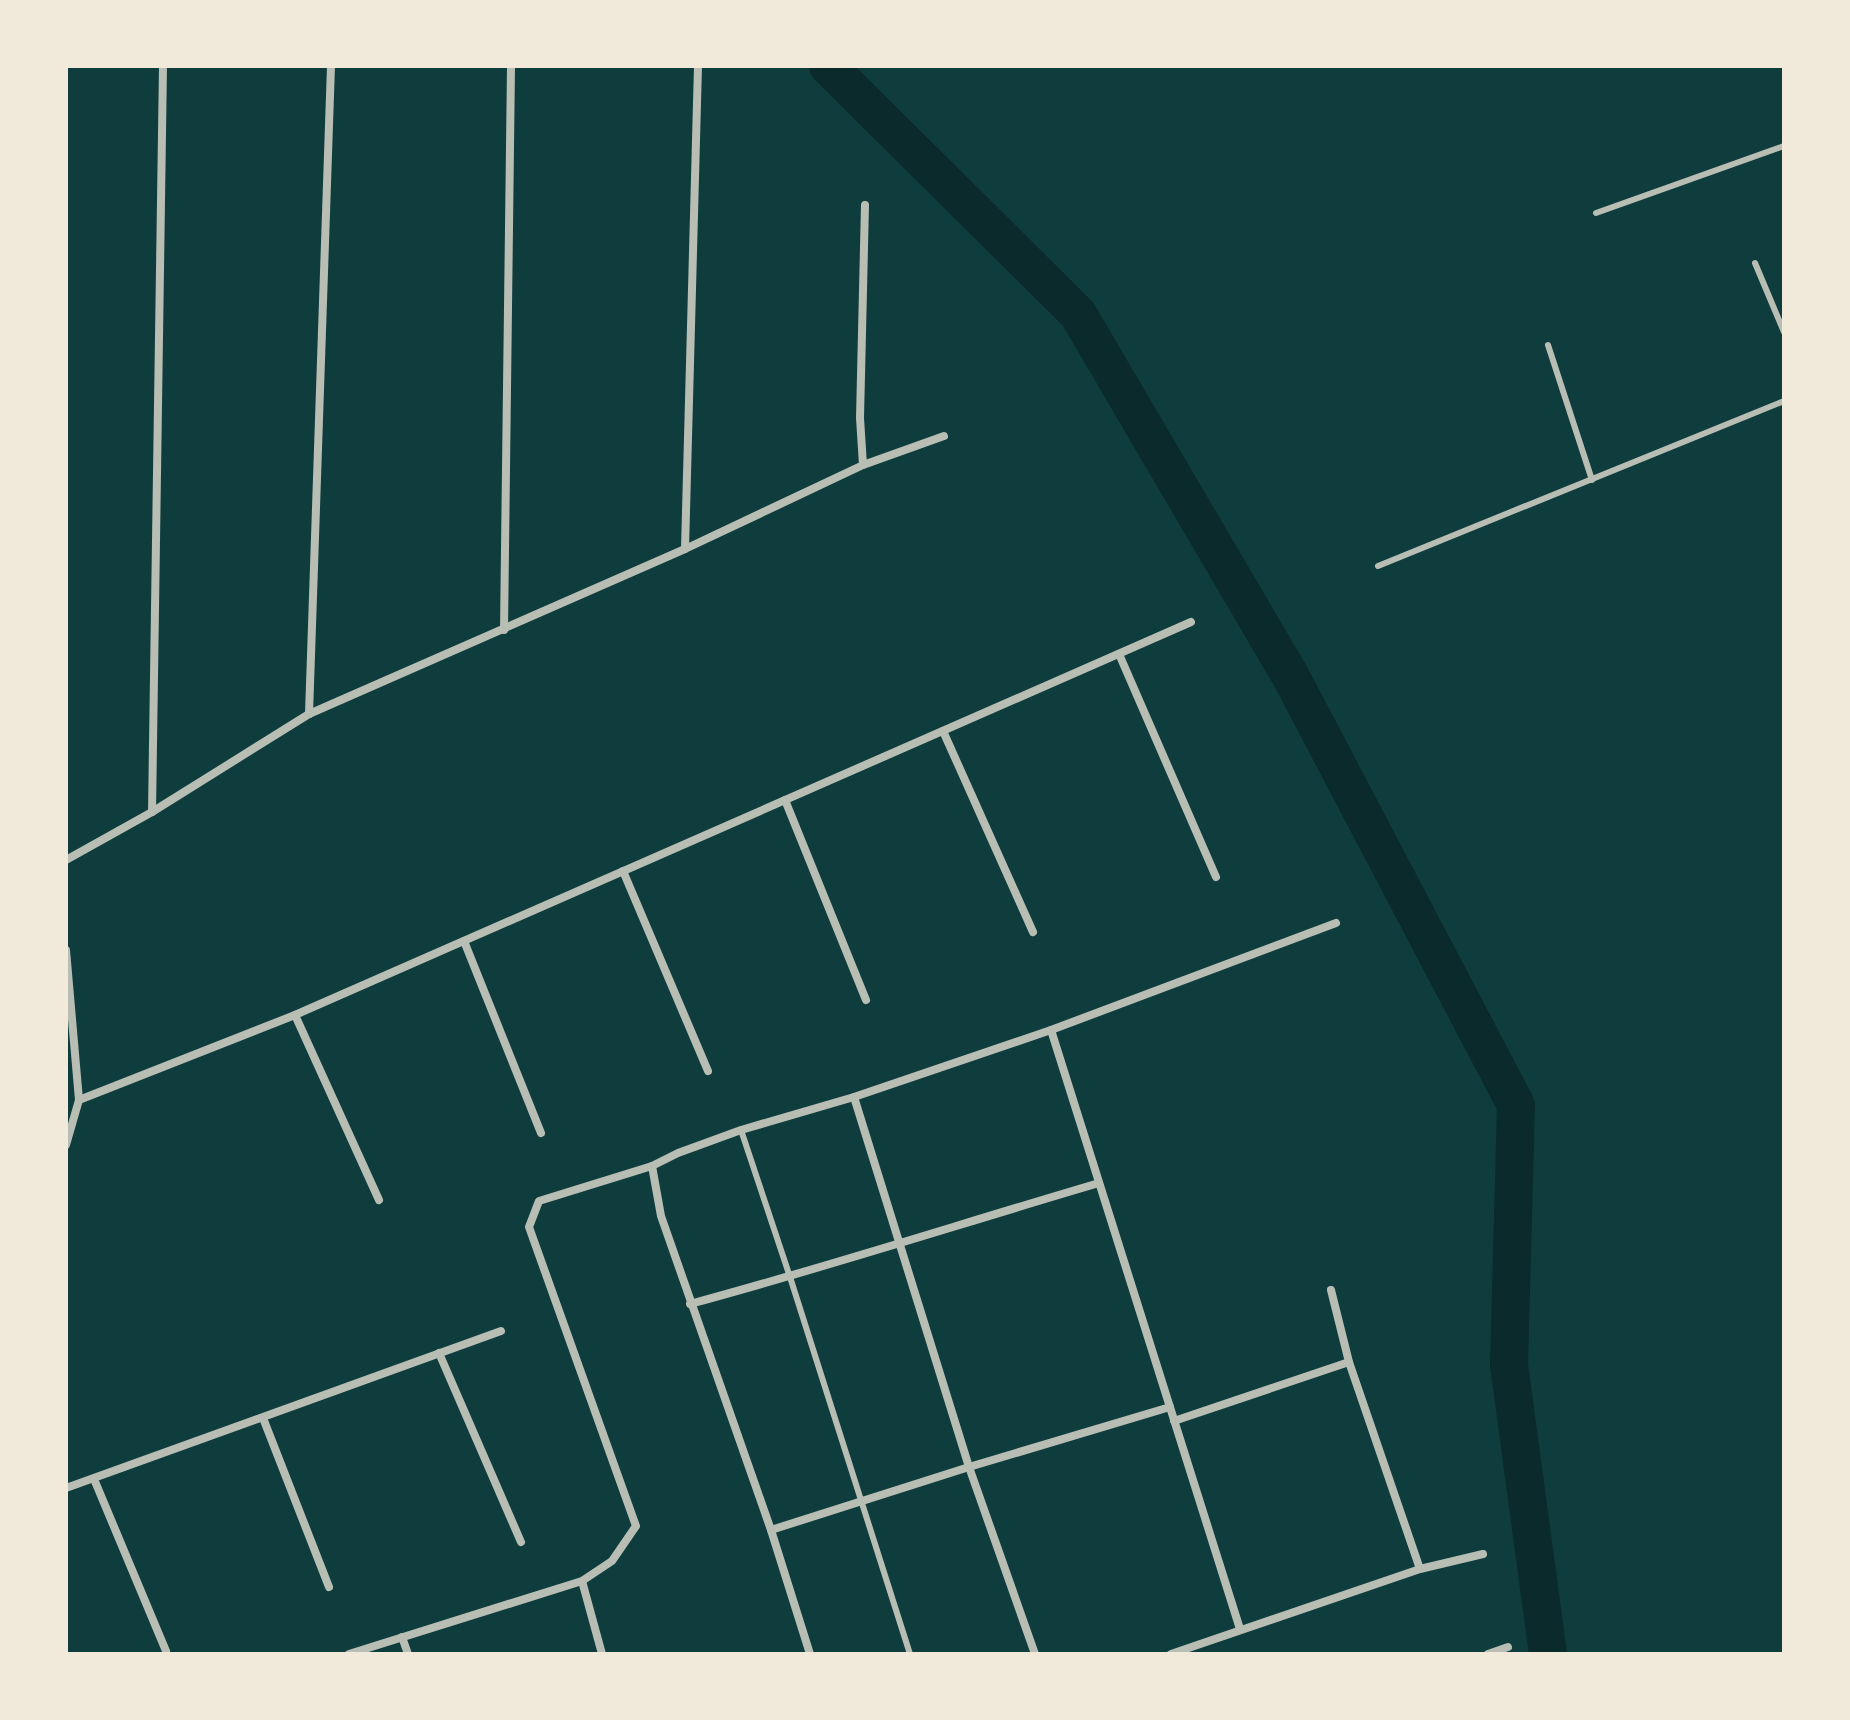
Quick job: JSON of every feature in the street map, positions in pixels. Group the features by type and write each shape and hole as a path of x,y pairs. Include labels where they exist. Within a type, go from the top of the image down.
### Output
{"street":[{"path":"152,812 163,66"},
{"path":"309,714 331,66"},
{"path":"504,630 511,66"},
{"path":"685,549 698,66"},
{"path":"863,465 860,418 865,205"},
{"path":"66,860 152,812 309,714 685,549 863,465 944,436"},
{"path":"79,1100 295,1015 1191,622"},
{"path":"1119,654 1216,877"},
{"path":"943,731 1033,932"},
{"path":"785,800 866,1000"},
{"path":"623,871 708,1071"},
{"path":"349,1654 582,1581 612,1561 636,1526 529,1227 539,1201 652,1166 741,1130 854,1097 1051,1030 1336,923"},
{"path":"464,941 541,1133"},
{"path":"66,950 79,1100 66,1145"},
{"path":"295,1015 379,1200"},
{"path":"1051,1030 1240,1629"},
{"path":"854,1097 969,1467 1035,1654"},
{"path":"652,1166 661,1216 771,1530 810,1654"},
{"path":"690,1304 790,1277 1099,1183"},
{"path":"1331,1290 1349,1362 1420,1569"},
{"path":"66,1488 501,1331"},
{"path":"439,1353 521,1542"},
{"path":"1174,1421 1349,1362"},
{"path":"771,1530 1170,1407"},
{"path":"263,1418 329,1587"},
{"path":"94,1479 166,1651"},
{"path":"1171,1654 1420,1569 1483,1554"},
{"path":"582,1581 602,1654"},
{"path":"402,1637 408,1654"},
{"path":"1488,1654 1508,1647"}],"lane":[{"path":"1596,213 1784,146"},
{"path":"1755,263 1784,332"},
{"path":"1548,345 1592,480"},
{"path":"1378,566 1784,401"},
{"path":"741,1130 910,1654"}],"waterway":[{"path":"828,66 1078,314 1291,677 1516,1105 1509,1365 1548,1654"}]}
